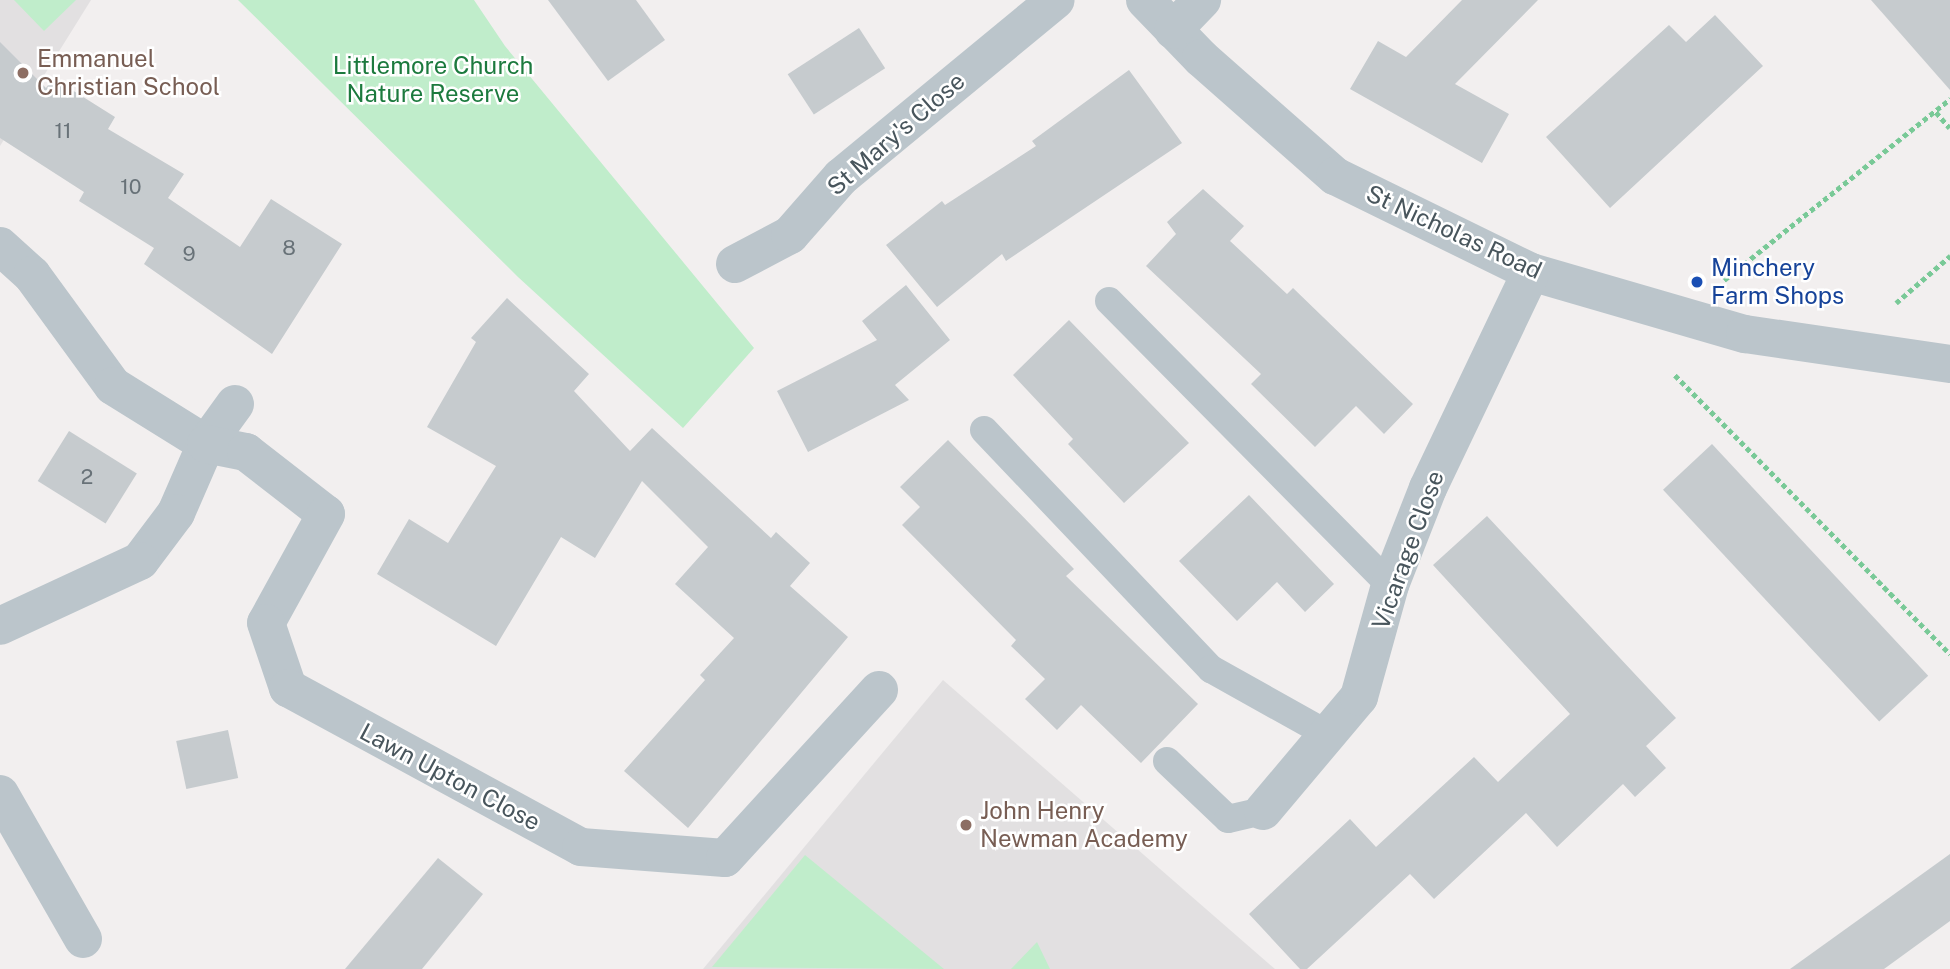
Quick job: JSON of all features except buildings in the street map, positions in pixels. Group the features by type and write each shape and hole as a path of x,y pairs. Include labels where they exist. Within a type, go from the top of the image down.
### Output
{"street":[{"name":"St Mary's Close","path":"735,264 790,235 841,177 1056,0"},
{"name":"St Nicholas Road","path":"1145,0 1173,30 1335,176 1531,272 1745,334 1950,364"},
{"path":"1173,30 1202,0"},
{"path":"0,246 32,275 113,386 206,444"},
{"name":"Vicarage Close","path":"1263,811 1359,697 1390,585 1427,488 1531,272"},
{"path":"0,626 140,561 176,513 206,444 234,404"},
{"name":"Lawn Upton Close","path":"206,444 246,452 326,514 266,622 288,688 581,847 725,858 878,690"},
{"path":"0,794 83,939"}],"lane":[{"path":"1109,301 1390,585"},
{"path":"984,430 1211,668 1329,735"},
{"path":"1167,761 1228,819 1263,811"}],"path":[{"path":"1680,316 1950,99"},
{"path":"1936,112 1950,128"},
{"path":"1896,303 1950,256"},
{"path":"1675,375 1950,654"}],"shaded area":[{"name":"Emmanuel Christian School","path":"0,0 91,0 0,146"},
{"name":"John Henry Newman Academy","path":"943,680 1275,969 703,969"}],"green space":[{"path":"14,0 76,0 44,31"},
{"name":"Littlemore Church Nature Reserve","path":"238,0 474,0 505,46 754,348 683,428 518,277"},
{"path":"805,855 944,969 712,967"},
{"path":"1037,942 1050,969 1011,969"}],"place":[{"name":"Emmanuel Christian School","path":"23,73"},
{"name":"Minchery Farm Shops","path":"1697,282"},
{"name":"John Henry Newman Academy","path":"966,825"}]}
